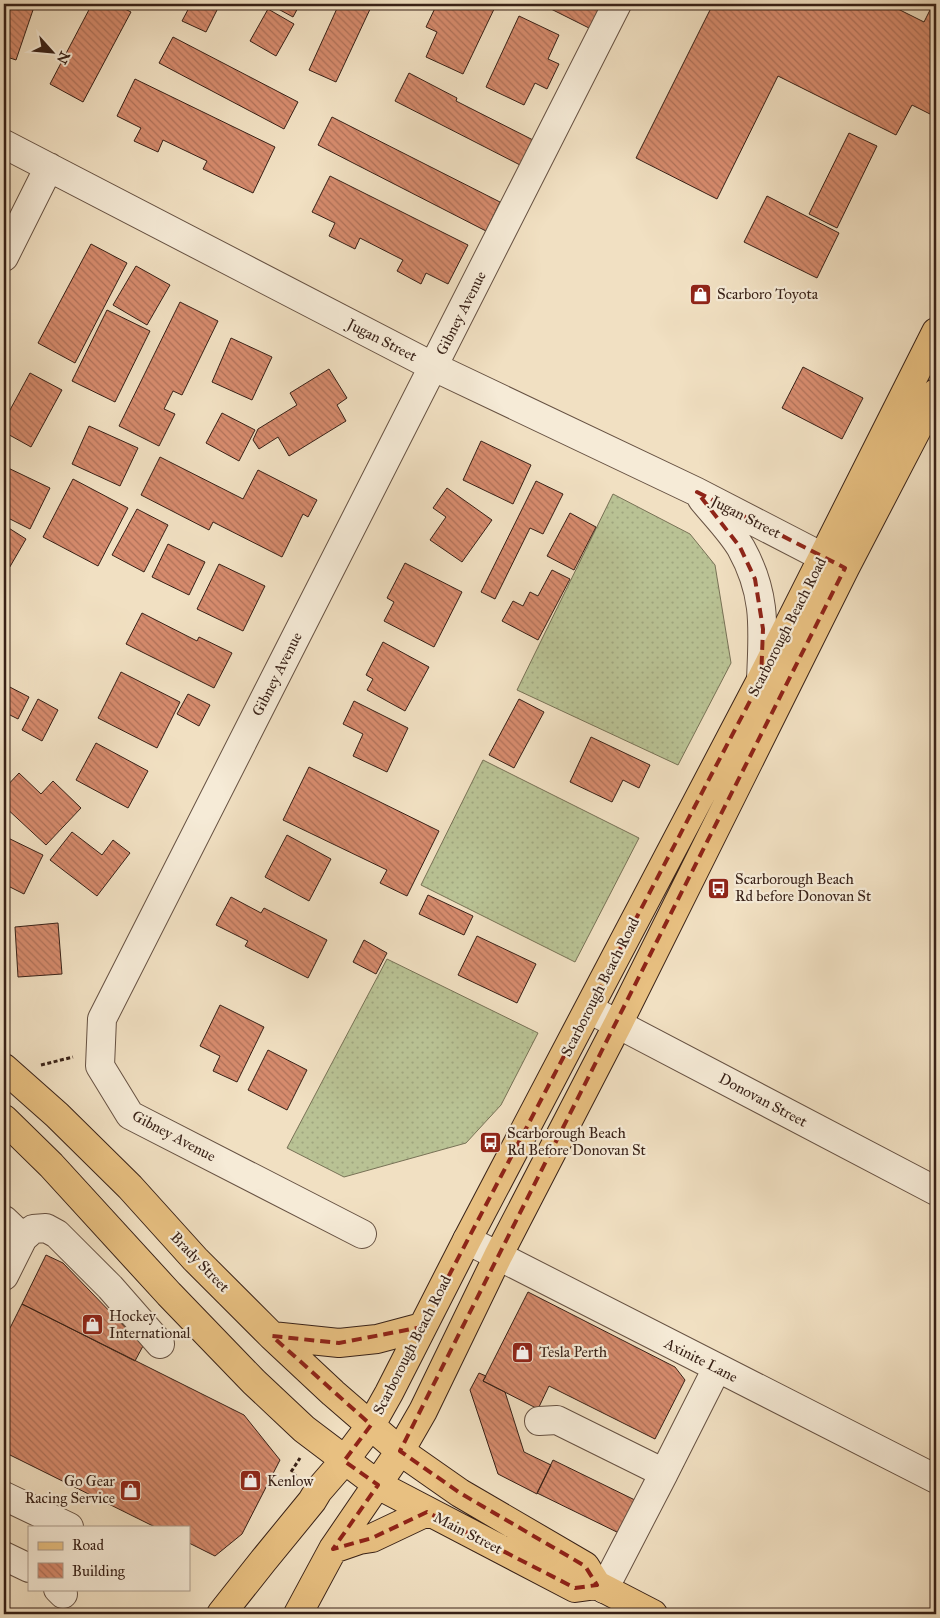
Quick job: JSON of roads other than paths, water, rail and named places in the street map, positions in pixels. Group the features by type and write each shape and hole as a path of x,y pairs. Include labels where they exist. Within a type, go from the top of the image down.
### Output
{"main road":[{"name":"Scarborough Beach Road","path":"298,1614 333,1549 378,1485 427,1404 498,1256 618,1024 834,562 936,332"},
{"name":"Scarborough Beach Road","path":"221,1614 371,1425 466,1240 761,680 936,393"},
{"name":"Brady Street","path":"6,1070 64,1121 130,1187 195,1258 272,1336 333,1393 400,1451"},
{"path":"4,1119 51,1165 169,1294 254,1382 304,1429 344,1461"},
{"path":"272,1336 340,1343 376,1339 422,1327"},
{"name":"Main Street","path":"400,1451 460,1492 585,1566 601,1587 653,1614"},
{"name":"Main Street","path":"344,1461 378,1485 575,1588 601,1587"},
{"path":"333,1549 359,1540 372,1538 428,1512"}],"street":[{"name":"Gibney Avenue","path":"362,1234 130,1115 100,1066 102,1019 617,4"},
{"name":"Jugan Street","path":"4,144 434,366 697,492 834,562"},
{"path":"4,257 49,167"},
{"path":"697,492 740,547 755,579 762,603 761,680"},
{"name":"Donovan Street","path":"589,1009 936,1191"},
{"path":"4,1276 13,1229 46,1228 57,1234 110,1287 160,1344"},
{"name":"Axinite Lane","path":"466,1240 936,1479"},
{"path":"601,1587 664,1473 717,1368"},
{"path":"539,1421 557,1420 664,1473"},
{"path":"4,1496 67,1526"},
{"path":"4,1556 28,1568"}],"place":[{"name":"Scarboro Toyota","path":"701,294"},
{"name":"Scarborough Beach Rd before Donovan St","path":"719,888"},
{"name":"Scarborough Beach Rd Before Donovan St","path":"491,1142"},
{"name":"Hockey International","path":"93,1325"},
{"name":"Tesla Perth","path":"523,1352"},
{"name":"Kenlow","path":"251,1481"},
{"name":"Go Gear Racing Service","path":"131,1490"}]}
